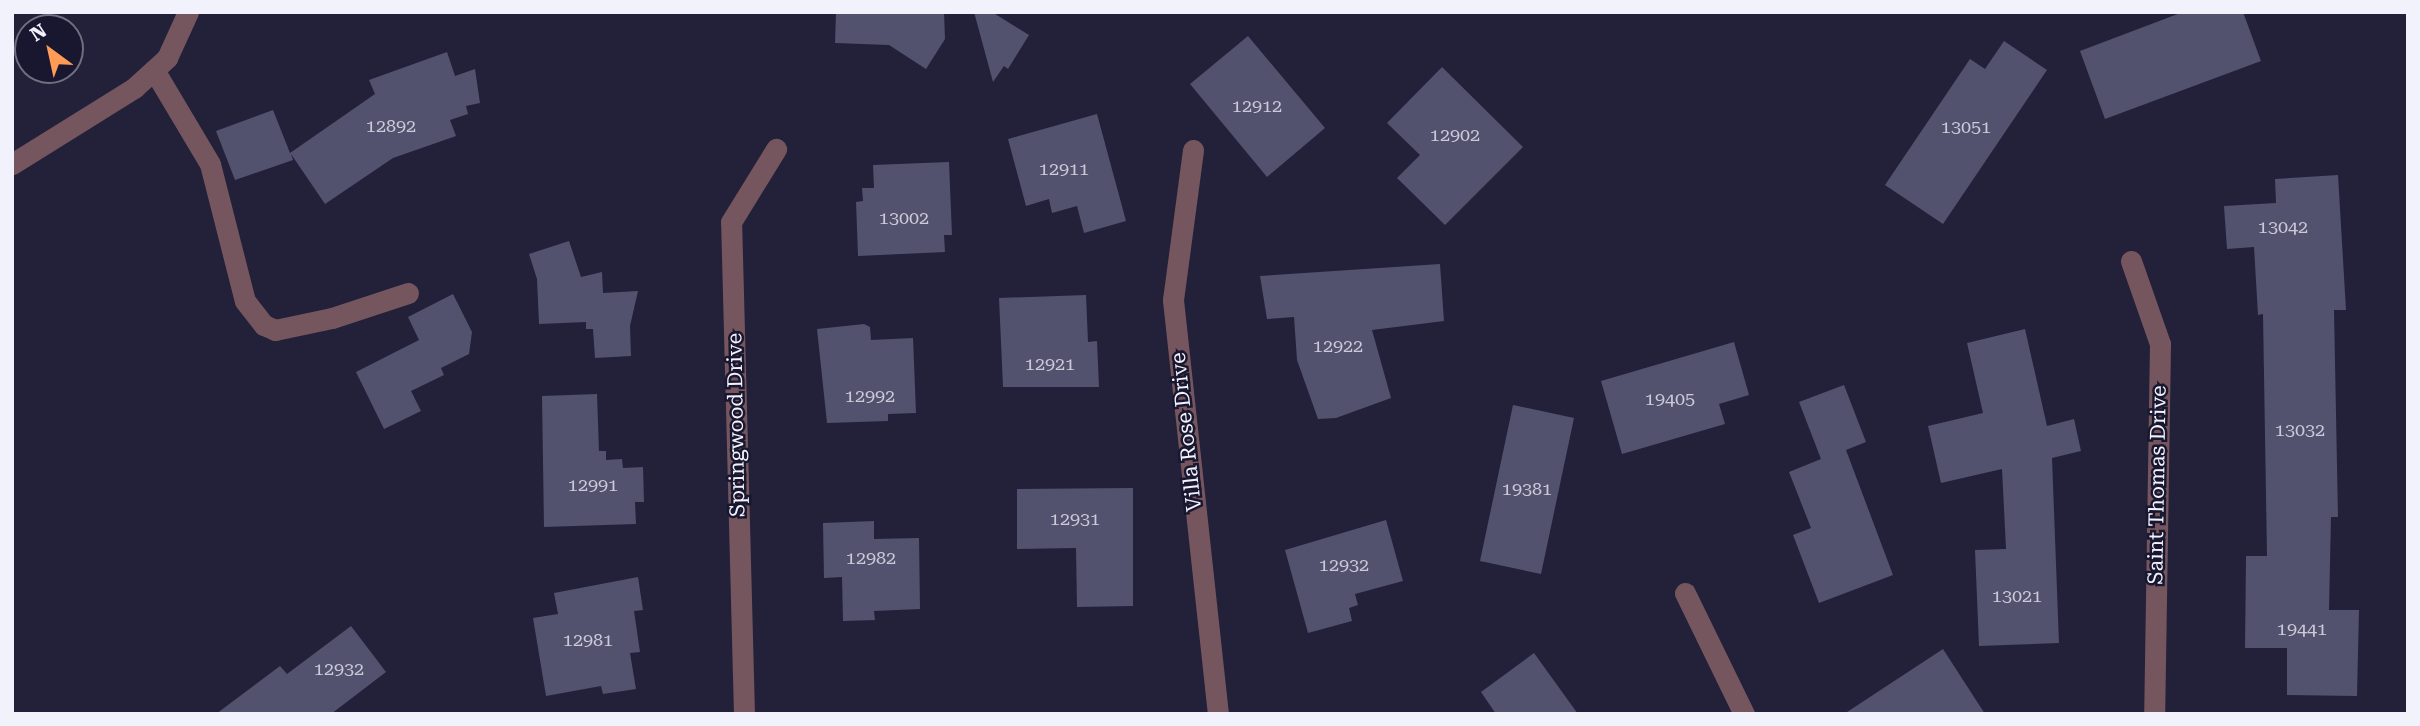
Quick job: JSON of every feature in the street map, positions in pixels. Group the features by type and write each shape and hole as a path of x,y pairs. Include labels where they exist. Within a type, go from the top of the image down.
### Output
{"street":[{"path":"12,164 79,125 154,70 180,36 188,12"},
{"path":"154,70 210,164 229,248 254,316 275,330 332,318 408,293"},
{"name":"Springwood Drive","path":"744,714 731,222 775,149"},
{"name":"Villa Rose Drive","path":"1193,150 1173,300 1218,714"},
{"name":"Saint Thomas Drive","path":"2131,261 2160,344 2154,714"},
{"path":"1685,593 1744,714"}],"building":[{"path":"836,12 944,12 945,39 926,69 889,45 835,43"},
{"path":"974,12 992,12 1029,35 1008,69 1004,66 993,82"},
{"path":"2183,12 2243,12 2261,61 2105,119 2080,51"},
{"path":"1248,36 1325,128 1267,177 1190,84"},
{"path":"2004,41 2047,70 1943,224 1885,185 1970,59 1985,69"},
{"path":"447,52 455,76 475,69 480,103 466,106 468,114 450,120 456,136 393,158 325,204 291,154 293,160 235,180 216,131 273,110 290,153 375,94 369,80"},
{"path":"1442,67 1523,147 1445,225 1397,178 1420,155 1387,123"},
{"path":"1097,114 1126,221 1084,233 1077,206 1052,213 1049,199 1026,206 1008,139"},
{"path":"949,162 952,235 944,235 945,252 858,256 856,202 863,201 862,188 874,188 873,165"},
{"path":"2338,175 2346,310 2334,310 2338,517 2331,517 2329,610 2359,610 2357,696 2287,695 2287,648 2245,648 2246,556 2267,556 2263,314 2258,315 2254,247 2227,249 2224,206 2276,203 2275,179"},
{"path":"569,241 581,277 602,272 603,293 638,291 630,326 631,356 595,358 593,329 586,329 586,322 539,324 537,279 529,254"},
{"path":"1440,264 1444,321 1372,330 1391,398 1336,418 1318,419 1297,360 1294,317 1267,319 1260,276"},
{"path":"453,294 472,332 469,354 441,368 444,375 411,391 421,411 384,429 356,372 419,340 408,317"},
{"path":"1086,295 1088,342 1097,341 1099,387 1003,387 999,298"},
{"path":"864,324 870,327 871,340 913,338 916,413 888,414 888,421 827,423 817,329"},
{"path":"2025,329 2047,426 2074,419 2081,451 2052,458 2059,643 1979,646 1975,550 2006,549 2002,469 1941,483 1928,426 1983,413 1967,343"},
{"path":"1734,342 1749,395 1719,404 1725,424 1622,454 1601,381"},
{"path":"1844,385 1866,442 1846,450 1893,575 1819,603 1793,535 1811,528 1789,472 1821,459 1799,402"},
{"path":"597,394 599,451 606,451 606,460 622,459 623,468 643,467 644,502 635,502 636,524 544,527 542,396"},
{"path":"1513,405 1574,418 1541,574 1480,561"},
{"path":"1133,488 1133,606 1077,607 1076,548 1017,549 1017,489"},
{"path":"1386,520 1403,581 1355,594 1358,605 1349,608 1352,621 1308,633 1285,550"},
{"path":"874,521 874,539 919,538 920,609 874,611 875,620 843,621 842,577 824,578 823,523"},
{"path":"638,577 643,610 634,611 640,652 630,653 636,689 603,694 601,686 546,696 533,618 558,614 554,593"},
{"path":"351,626 386,672 331,714 216,714 280,666 287,674"},
{"path":"1943,649 1985,714 1844,714"},
{"path":"1534,653 1578,714 1496,714 1481,692"}]}
